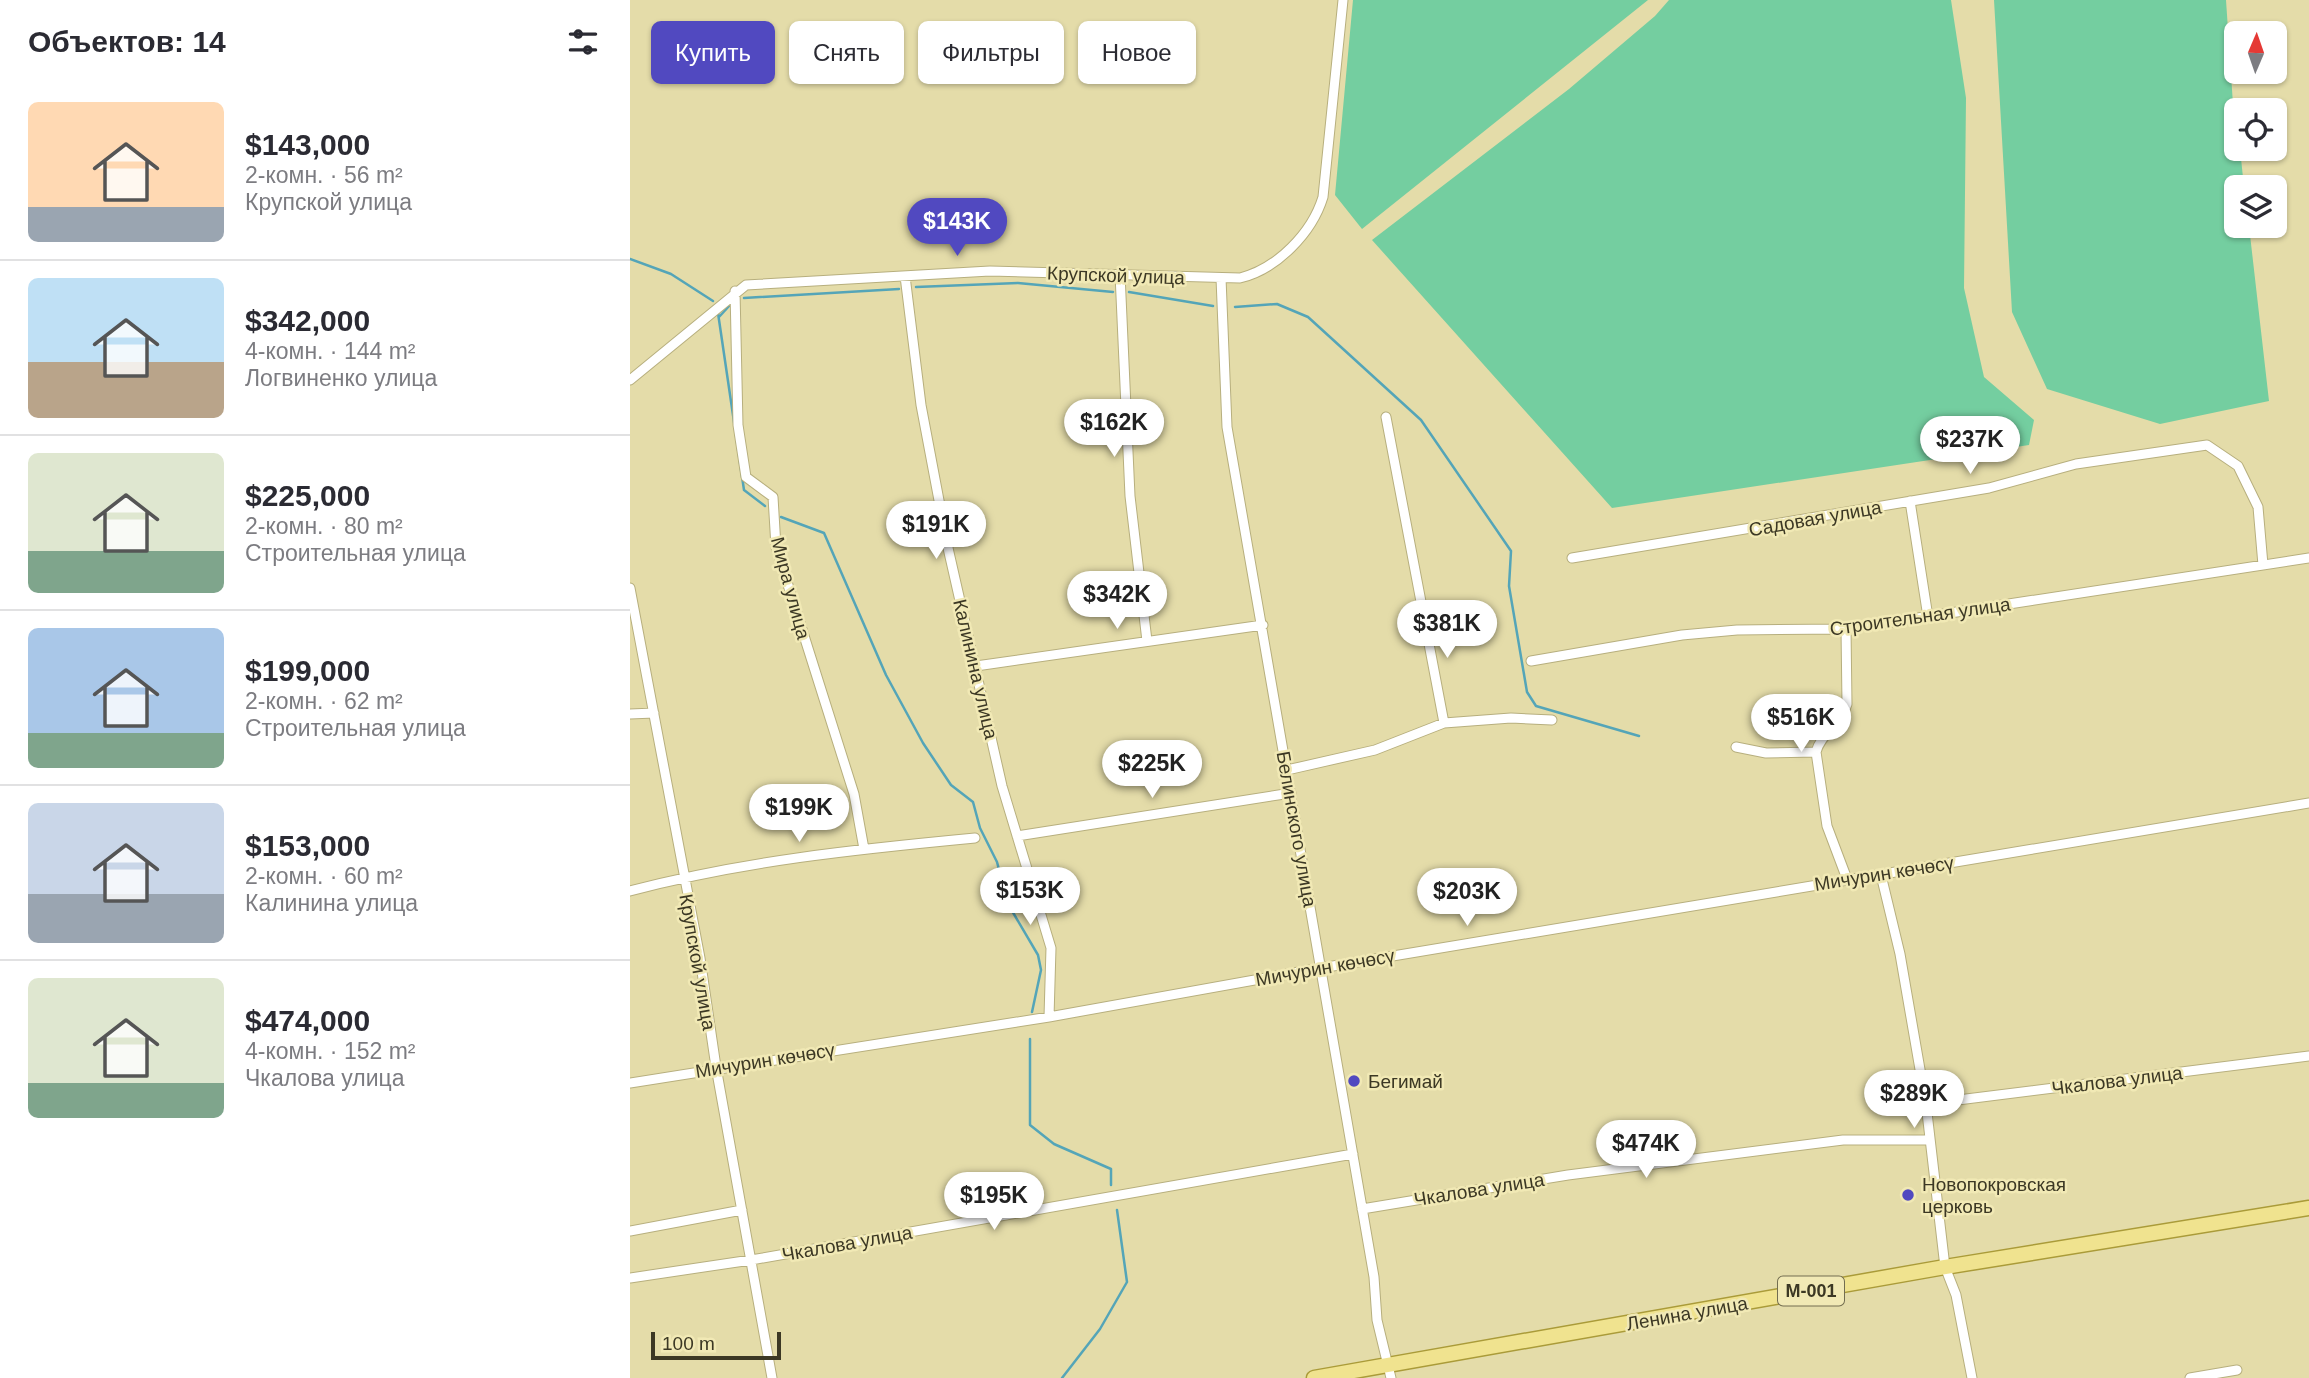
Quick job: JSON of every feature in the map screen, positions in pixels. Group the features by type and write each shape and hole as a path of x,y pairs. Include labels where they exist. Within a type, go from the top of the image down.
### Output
{"main road":[{"name":"Ленина улица","path":"1314,1378 1390,1371 1945,1267 2309,1208"}],"street":[{"name":"Крупской улица","path":"630,380 735,291 763,282 989,271 1240,278 1266,269 1298,240 1318,214 1328,162 1343,0"},
{"path":"1120,274 1130,496 1147,641"},
{"name":"Калинина улица","path":"905,276 921,405 948,548 1002,786 1051,947 1049,1017"},
{"name":"Белинского улица","path":"1221,278 1227,427 1353,1154 1377,1320 1390,1371"},
{"name":"Мира улица","path":"735,291 738,425 747,477 773,497 776,547 854,794 864,849"},
{"path":"1386,417 1444,723"},
{"name":"Садовая улица","path":"1572,558 1989,488 2076,464 2207,445 2238,466 2258,507 2263,565"},
{"path":"1910,501 1928,617"},
{"name":"Строительная улица","path":"1531,661 1682,635 1737,630 1846,629 2309,558"},
{"name":"Крупской улица","path":"630,588 700,958 716,1068 772,1378"},
{"path":"976,666 1263,625"},
{"path":"1846,629 1847,704 1845,711 1819,741 1816,752 1827,826 1847,879"},
{"path":"630,714 654,713"},
{"path":"1287,770 1375,750 1444,723 1511,718 1552,720"},
{"path":"1736,747 1766,753 1816,752"},
{"path":"1017,836 1291,793"},
{"name":"Мичурин көчөсү","path":"630,1083 1049,1017 1321,968 2309,803"},
{"path":"630,891 683,877 864,849 975,838"},
{"path":"1881,875 1900,954 1926,1104 1945,1267 1956,1295 1972,1378"},
{"name":"Чкалова улица","path":"1926,1104 2309,1056"},
{"name":"Чкалова улица","path":"1362,1209 1568,1174 1843,1140 1930,1140"},
{"name":"Чкалова улица","path":"630,1278 751,1260 1353,1154"},
{"path":"630,1231 741,1210"},
{"path":"2189,1378 2237,1370"}],"green space":[{"path":"1353,0 1648,0 1362,229 1335,195"},
{"path":"1669,0 1951,0 1966,98 1964,288 1984,377 2034,420 2029,445 1612,508 1372,240 1569,89 1655,16"},
{"path":"1994,0 2226,0 2224,84 2232,84 2233,98 2224,98 2224,161 2241,161 2243,175 2224,175 2224,238 2250,238 2269,401 2160,424 2047,389 2012,312"}],"waterway":[{"path":"630,259 671,274 713,301"},
{"path":"916,287 1018,283 1113,292"},
{"path":"744,298 899,289"},
{"path":"1129,292 1213,306"},
{"path":"1235,307 1277,304 1308,317 1421,420 1511,551 1509,586 1527,692 1536,706 1639,736"},
{"path":"719,317 730,305"},
{"path":"718,313 744,490 765,506"},
{"path":"781,517 824,533 886,675 923,743 951,785 973,802 980,828 997,862 1008,904 1038,955 1041,970 1032,1012"},
{"path":"1030,1039 1030,1125 1054,1144 1111,1169 1111,1185"},
{"path":"1062,1378 1100,1329 1127,1282 1117,1210"}],"place":[{"name":"Бегимай","path":"1354,1081"},
{"name":"Новопокровская церковь","path":"1908,1195"}]}
